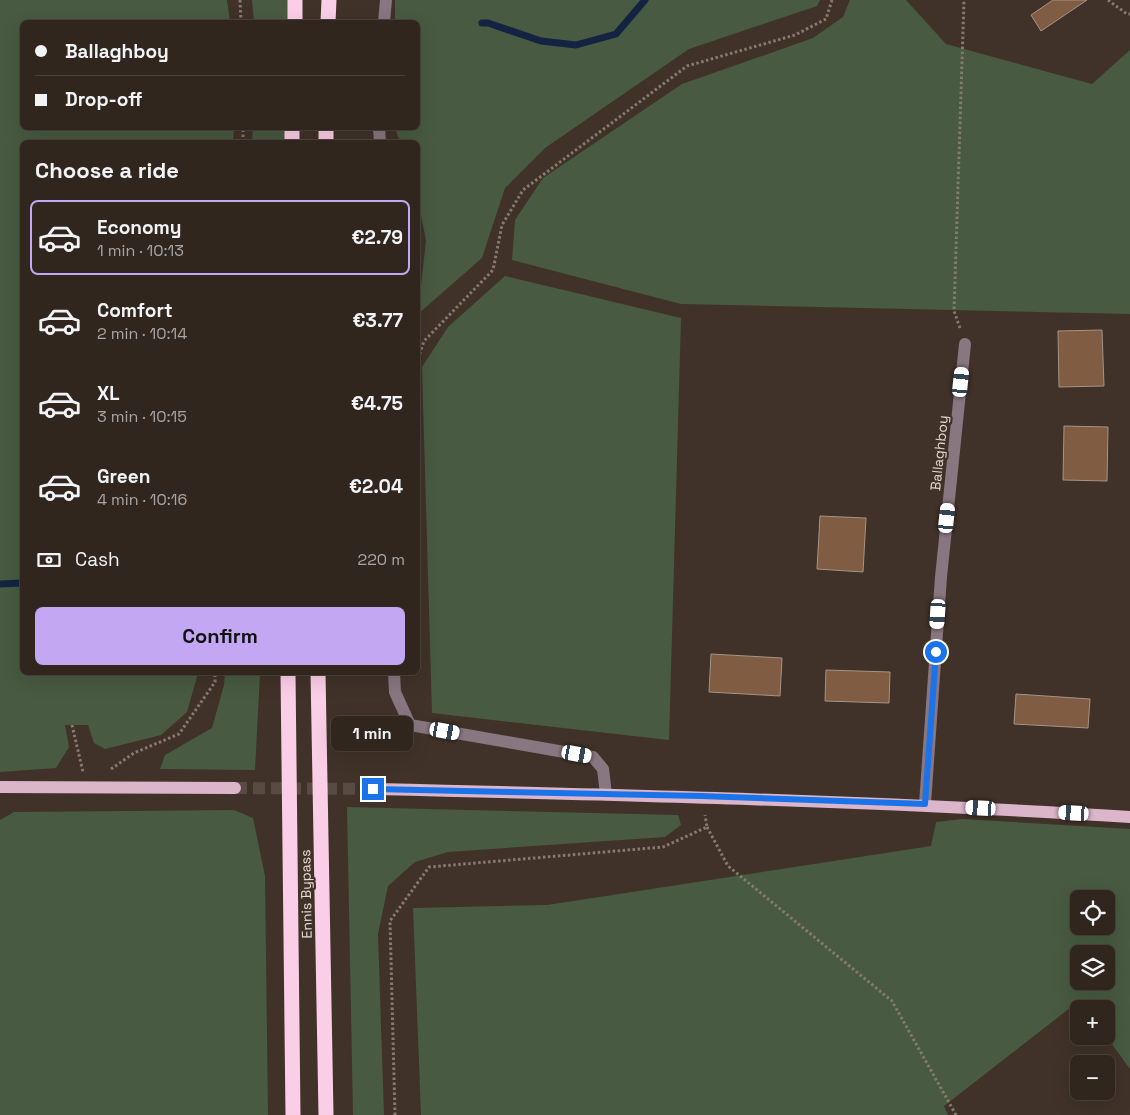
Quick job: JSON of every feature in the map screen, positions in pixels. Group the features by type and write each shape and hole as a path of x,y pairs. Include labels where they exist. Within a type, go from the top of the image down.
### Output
{"highway":[{"path":"295,0 295,20"},
{"path":"328,20 329,0"},
{"name":"Ennis Bypass","path":"288,675 292,1115"},
{"name":"Ennis Bypass","path":"318,675 326,1115"}],"main road":[{"path":"0,787 235,788"},
{"path":"373,789 701,796 925,804 1130,817"}],"street":[{"path":"384,20 386,0"},
{"name":"Ballaghboy","path":"925,804 941,576 965,344"},
{"path":"394,675 395,692 410,725 593,757 603,769 606,794"}],"path":[{"path":"240,0 242,20"},
{"path":"420,353 424,341 493,270 502,225 523,190 687,66 795,35 826,19 832,0"},
{"path":"964,0 954,311 965,344"},
{"path":"1108,0 1127,14 1130,14"},
{"path":"72,725 87,787 134,753 179,734 215,682 215,675"},
{"path":"701,796 707,827 728,866 892,1001 956,1115"},
{"path":"395,1115 390,921 429,867 663,847 707,827"}],"green space":[{"path":"0,0 227,0 230,20 20,20 20,130 234,130 233,140 20,140 20,675 197,675 187,712 161,735 105,749 94,743 88,725 65,725 69,747 56,768 0,772"},
{"path":"252,0 292,0 291,20 254,20"},
{"path":"395,0 820,0 817,6 689,49 545,148 505,188 482,258 420,312 426,240 420,210 420,140 399,140 396,130 420,130 420,20 395,20"},
{"path":"850,0 906,0 946,44 1092,84 1130,50 1130,314 681,304 512,260 515,220 543,178 682,84 813,38 843,17"},
{"path":"253,130 286,130 286,140 252,140"},
{"path":"505,276 681,318 669,740 432,713 422,367 448,327"},
{"path":"225,675 260,675 255,770 160,769 165,755 212,728 224,685"},
{"path":"347,807 678,815 681,825 665,837 448,852 415,862 388,886 378,934 384,1115 353,1115"},
{"path":"234,810 253,818 265,876 268,1115 0,1115 0,820 14,812"},
{"path":"963,819 1130,829 1130,1069 1113,1045 1115,1045 1115,1000 1070,1000 1070,1008 944,1106 948,1115 421,1115 413,908 547,905 931,846 936,822"}],"building":[{"path":"1053,0 1087,0 1041,31 1031,15"},
{"path":"1102,330 1104,386 1059,387 1058,331"},
{"path":"1064,426 1108,427 1107,481 1063,480"},
{"path":"820,516 866,518 863,572 817,569"},
{"path":"711,654 782,658 780,696 709,692"},
{"path":"826,670 890,672 889,703 825,701"},
{"path":"1016,694 1090,699 1088,728 1014,724"}],"waterway":[{"path":"482,23 488,23 541,41 576,45 616,34 645,0"},
{"path":"0,584 20,583"}],"tunnel":[{"path":"235,788 373,789"}],"route":[{"path":"373,789 701,796 925,804 936,652"}]}
